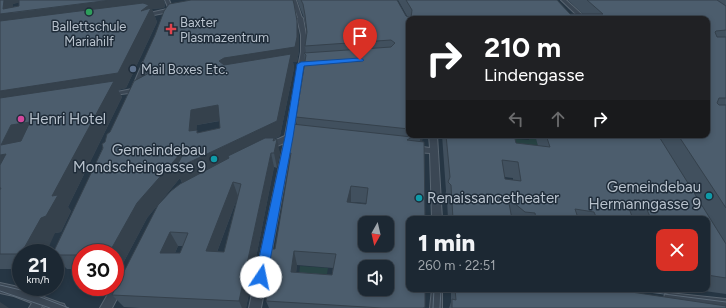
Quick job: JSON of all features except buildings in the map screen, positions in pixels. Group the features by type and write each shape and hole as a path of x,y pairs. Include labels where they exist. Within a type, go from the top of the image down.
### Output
{"street":[{"path":"163,20 167,11 170,9 167,0"},
{"path":"254,308 291,136 301,64 305,53 304,29 294,0"},
{"path":"563,0 581,16"},
{"path":"140,16 175,10"},
{"path":"102,96 132,94 149,56"},
{"path":"261,151 291,136"},
{"path":"432,138 437,216"},
{"path":"405,148 434,151"},
{"path":"106,308 126,277"},
{"path":"0,288 14,291 37,304 60,308"},
{"path":"436,308 437,292"},
{"path":"657,296 726,304"}],"green space":[{"path":"506,138 529,140 529,138 536,138 543,162 507,144"},
{"path":"300,266 328,268 325,285 298,283"}],"tram line":[{"path":"0,285 25,291 69,308"},
{"path":"0,291 50,308"},
{"path":"433,308 434,292"},
{"path":"440,308 441,292"},
{"path":"648,292 726,302"}],"place":[{"name":"Ballettschule Mariahilf","path":"89,12"},
{"name":"Baxter Plasmazentrum","path":"171,29"},
{"name":"Mail Boxes Etc.","path":"133,69"},
{"name":"Henri Hotel","path":"21,119"},
{"name":"Gemeindebau Mondscheingasse 9","path":"214,159"},
{"name":"Gemeindebau Hermanngasse 9","path":"709,196"},
{"name":"Renaissancetheater","path":"419,198"}],"route":[{"path":"261,277 289,137 301,64 360,60"}]}
